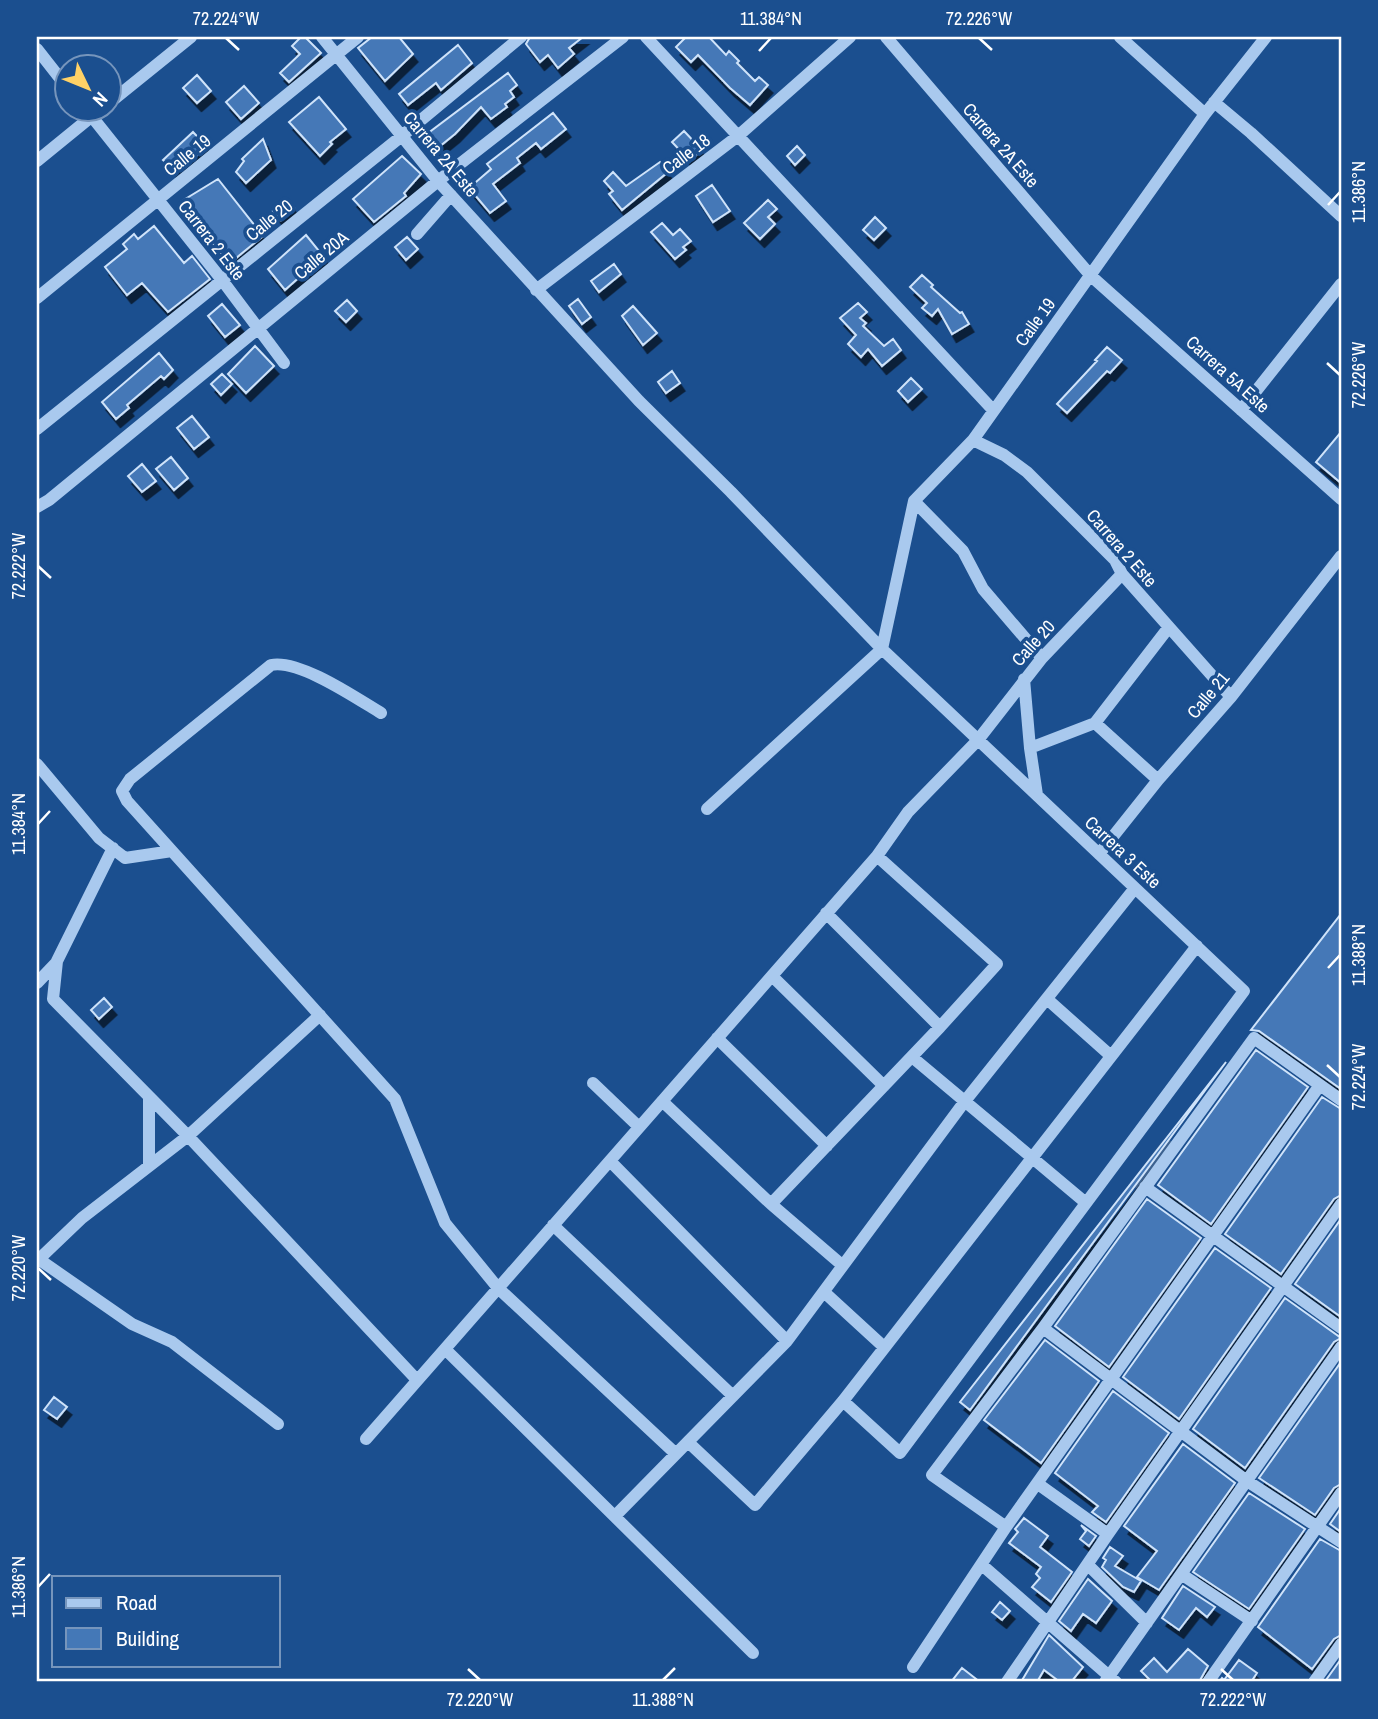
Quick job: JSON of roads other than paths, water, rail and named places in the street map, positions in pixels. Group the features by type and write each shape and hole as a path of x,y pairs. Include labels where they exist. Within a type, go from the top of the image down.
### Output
{"street":[{"path":"122,93 191,37"},
{"name":"Carrera 2A Este","path":"323,37 438,181 536,290 639,401 882,649"},
{"name":"Calle 19","path":"37,298 358,37"},
{"name":"Calle 20","path":"37,429 521,37"},
{"name":"Calle 20A","path":"39,502 49,500 438,181 623,37"},
{"path":"646,37 992,410"},
{"name":"Calle 18","path":"536,290 738,136 850,37"},
{"name":"Carrera 2A Este","path":"886,37 1091,276"},
{"path":"1120,37 1205,114"},
{"name":"Calle 19","path":"915,501 972,440 1205,114 1266,37"},
{"path":"37,49 52,68"},
{"path":"1214,102 1251,132 1341,216"},
{"path":"37,161 78,122"},
{"name":"Carrera 2 Este","path":"95,122 222,280 284,363"},
{"path":"417,234 451,195"},
{"name":"Carrera 5A Este","path":"1091,276 1341,499"},
{"path":"1241,410 1341,284"},
{"name":"Carrera 2 Este","path":"972,440 1004,455 1027,472 1115,560 1122,574 1231,696"},
{"path":"707,809 882,649 915,501"},
{"path":"915,501 963,551 983,589 1042,658"},
{"name":"Calle 21","path":"1099,853 1231,696 1341,556"},
{"name":"Calle 20","path":"366,1439 877,856 908,812 978,740 1042,658 1122,574"},
{"path":"1030,748 1095,723 1170,627"},
{"name":"Carrera 3 Este","path":"882,649 1244,991 1086,1203"},
{"path":"381,713 331,682 281,663 271,665 130,779 122,791 127,801 395,1099 445,1223 498,1288 676,1454"},
{"path":"1024,679 1037,795"},
{"path":"1095,723 1158,780"},
{"path":"37,764 99,838 125,858 172,851"},
{"path":"37,983 57,961 113,848"},
{"path":"771,1204 997,964 877,856"},
{"path":"615,1516 787,1341 965,1101 1135,888"},
{"path":"827,913 940,1027"},
{"path":"688,1442 755,1505 843,1401 1197,946"},
{"path":"57,961 53,999 188,1136 417,1380"},
{"path":"772,976 884,1086"},
{"path":"1047,999 1111,1056"},
{"path":"278,1424 172,1342 132,1324 37,1259 82,1218 188,1136 320,1015"},
{"path":"717,1038 827,1146"},
{"path":"1006,1527 932,1475 1043,1328 1254,1038 1341,1100"},
{"path":"843,1401 900,1453 1086,1203 912,1057"},
{"path":"593,1083 639,1128"},
{"path":"913,1667 1006,1527 1320,1085"},
{"path":"149,1097 149,1166"},
{"path":"662,1101 771,1204 842,1265"},
{"path":"610,1161 787,1341"},
{"path":"1145,1186 1341,1328"},
{"path":"1007,1682 1341,1204"},
{"path":"554,1225 733,1396"},
{"path":"824,1292 884,1347"},
{"path":"1043,1328 1247,1481 1341,1542"},
{"path":"982,1564 1110,1681 1147,1623 1341,1347"},
{"path":"445,1349 753,1653"},
{"path":"1038,1484 1108,1534"},
{"path":"1208,1682 1341,1493"},
{"path":"1088,1565 1147,1623"},
{"path":"1181,1574 1252,1621"},
{"path":"1314,1682 1341,1644"}],"waterway":[{"path":"1141,1182 1167,1148"}]}
